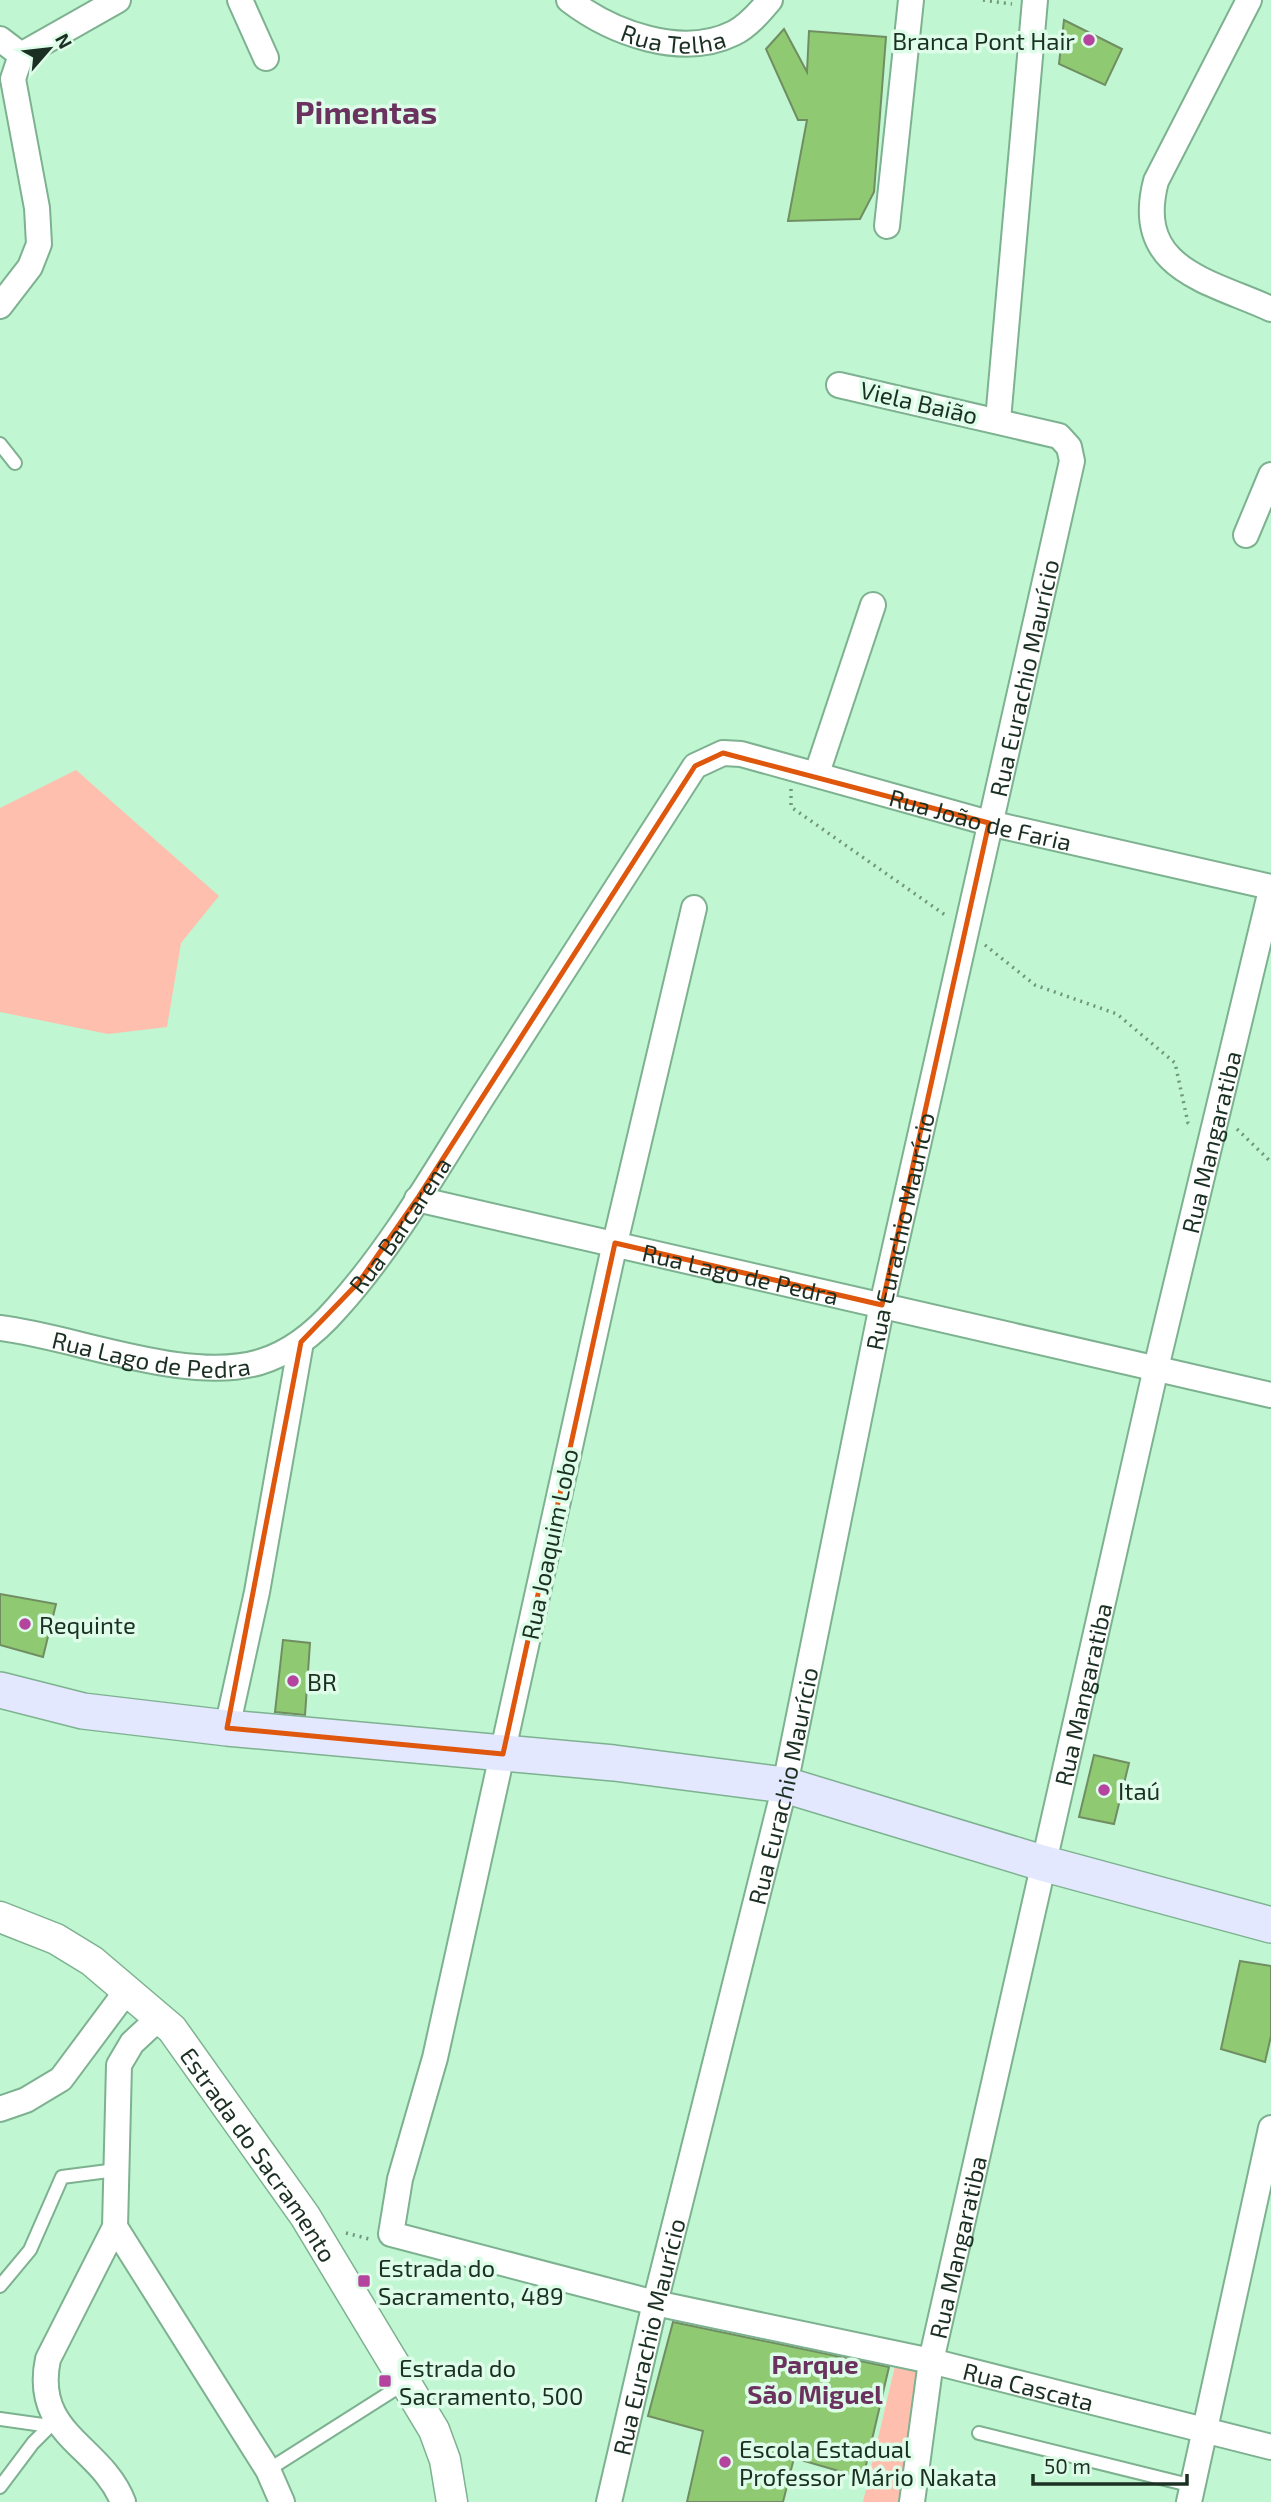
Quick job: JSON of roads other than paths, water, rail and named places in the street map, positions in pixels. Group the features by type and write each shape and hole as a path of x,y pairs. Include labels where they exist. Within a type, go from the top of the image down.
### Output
{"main road":[{"path":"0,1690 83,1711 227,1728 696,1772 785,1785 1042,1863 1271,1925"}],"street":[{"path":"11,61 118,0"},
{"path":"240,0 266,58"},
{"name":"Rua Telha","path":"569,0 621,30 657,41 704,43 734,33 756,17 770,0"},
{"path":"887,226 911,0"},
{"path":"1249,0 1156,181 1150,202 1152,228 1165,255 1186,271 1271,309"},
{"path":"998,420 1034,3"},
{"path":"0,39 11,61 37,208 39,244 30,267 0,306"},
{"name":"Viela Baião","path":"839,385 998,420"},
{"name":"Rua Eurachio Maurício","path":"609,2502 655,2302 785,1785 882,1305 1072,461 1069,447 1059,436 998,420"},
{"path":"1246,535 1271,475"},
{"path":"817,773 873,605"},
{"name":"Rua João de Faria","path":"695,766 723,753 789,766 989,823 1271,888"},
{"name":"Rua Barcarena","path":"301,1342 359,1282 417,1199 695,766"},
{"name":"Rua Mangaratiba","path":"912,2502 931,2361 1156,1368 1271,888"},
{"name":"Rua Joaquim Lobo","path":"391,2234 400,2179 435,2058 615,1243 694,908"},
{"name":"Rua Lago de Pedra","path":"417,1199 1271,1395"},
{"path":"0,1328 0,1338"},
{"name":"Rua Lago de Pedra","path":"0,1328 64,1339 128,1357 218,1366 260,1362 301,1342"},
{"path":"227,1728 260,1579 301,1342"},
{"name":"Estrada do Sacramento","path":"0,1917 55,1939 128,1989 172,2029 305,2216 434,2430 445,2460 452,2502"},
{"path":"0,2109 46,2089 61,2078 128,1989"},
{"path":"123,2502 113,2486 53,2423 44,2382 48,2359 116,2227 119,2066 132,2043 160,2018"},
{"path":"75,2060 90,2056 99,2059 115,2071 117,2078"},
{"path":"1191,2494 1271,2127"},
{"path":"116,2227 268,2470 282,2502"},
{"name":"Rua Cascata","path":"391,2234 655,2302 931,2361 1271,2447"}],"lane":[{"path":"0,444 15,463"},
{"path":"0,2286 30,2250 62,2176 116,2170"},
{"path":"268,2470 405,2383"},
{"path":"0,2419 53,2423"},
{"path":"0,2487 53,2423"},
{"path":"979,2433 1191,2494"}],"place":[{"name":"Branca Pont Hair","path":"1089,40"},
{"name":"Requinte","path":"25,1624"},
{"name":"BR","path":"293,1681"},
{"name":"Itaú","path":"1104,1790"},
{"name":"Estrada do Sacramento, 489","path":"364,2281"},
{"name":"Estrada do Sacramento, 500","path":"385,2381"},
{"name":"Escola Estadual Professor Mário Nakata","path":"725,2462"}],"district":[{"name":"Pimentas","path":"366,111"},
{"name":"Parque São Miguel","path":"815,2378"}]}
